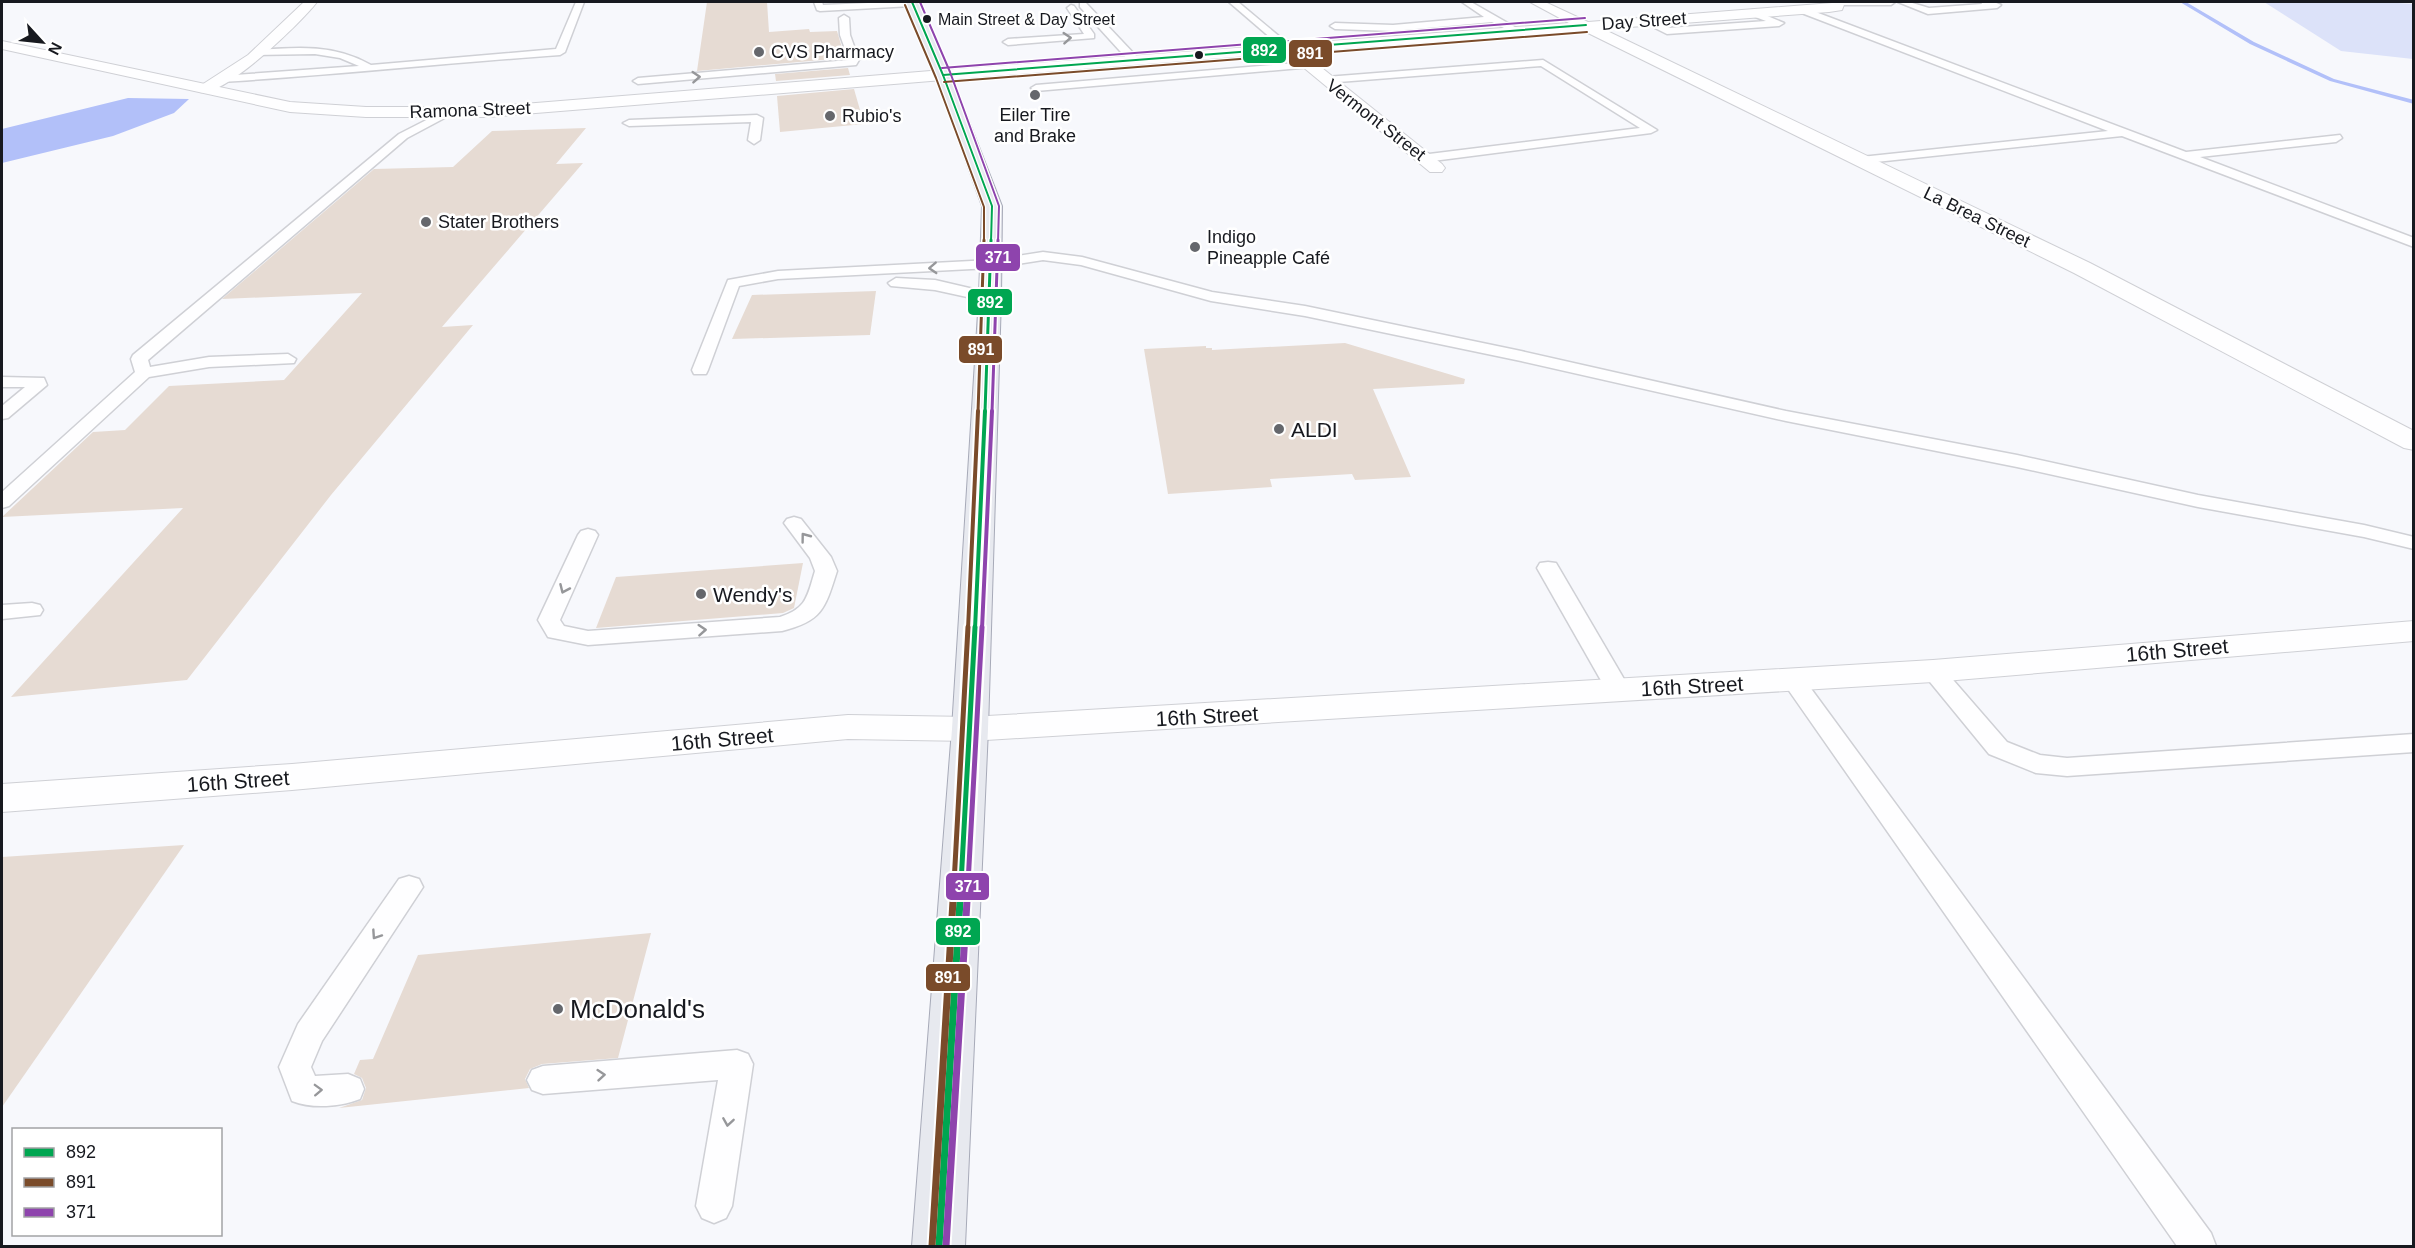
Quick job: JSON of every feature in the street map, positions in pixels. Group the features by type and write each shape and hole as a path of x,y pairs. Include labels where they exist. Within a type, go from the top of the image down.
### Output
{"main road":[{"path":"912,2 943,75 992,206 990,297 970,729 939,1246"}],"street":[{"path":"206,89 258,53 311,2"},
{"name":"La Brea Street","path":"1536,2 2082,268 2414,442"},
{"name":"Day Street","path":"943,75 1802,10 1837,7 1839,2"},
{"name":"Ramona Street","path":"2,45 290,107 366,112 487,112 943,75"},
{"name":"Vermont Street","path":"1289,49 1431,163"},
{"name":"16th Street","path":"2,798 292,777 848,727 970,729 1619,691 1933,671 2414,631"}],"lane":[{"path":"221,79 560,52 580,2"},
{"path":"818,2 820,8 912,2"},
{"path":"1080,2 1145,79"},
{"path":"1233,2 1289,49"},
{"path":"1466,2 1515,30"},
{"path":"1839,2 1891,2"},
{"path":"1902,2 1928,11 1997,5 1985,2"},
{"path":"1008,42 1091,36 1071,8"},
{"path":"1802,10 2414,243"},
{"path":"1646,21 1667,32 1779,23 1753,13"},
{"path":"638,81 852,63 854,60 845,35 844,18"},
{"path":"1335,26 1393,28 1493,19"},
{"path":"258,53 297,50 332,52 369,68"},
{"path":"1326,81 1543,63 1651,130 1431,163"},
{"path":"1036,88 1308,65"},
{"path":"144,373 139,359 403,136 448,112"},
{"path":"629,123 757,118 754,140"},
{"path":"1861,161 2124,133"},
{"path":"2183,155 2336,138"},
{"path":"733,283 778,275 991,264 1042,256 1082,261 1211,296 1305,311 1521,356 1786,416 2017,461 2198,501 2364,531 2414,543"},
{"path":"733,283 762,286 913,282 990,297"},
{"path":"700,370 733,283"},
{"path":"2,502 144,373 208,362 288,359"},
{"path":"2,382 38,382 38,385 2,414"},
{"path":"588,535 549,621 556,632 588,638 782,624 803,617 816,602 826,571 820,557 794,523"},
{"path":"1548,568 1619,691"},
{"path":"2,612 32,610"},
{"path":"1933,671 1998,748 2036,764 2067,767 2414,742"},
{"path":"1793,680 2198,1246"},
{"path":"348,1089 304,1090 295,1066 309,1034 409,887"},
{"path":"543,1080 737,1064 714,1206"}],"shaded area":[{"path":"2264,2 2413,4 2413,59 2341,51"}],"water":[{"path":"128,98 189,99 174,113 113,136 2,163 2,129"}],"building":[{"name":"CVS Pharmacy","path":"707,2 767,2 769,32 809,29 810,32 837,31 845,58 697,71"},
{"path":"848,68 850,75 776,81 775,74"},
{"name":"Rubio's","path":"854,89 864,124 780,132 777,96"},
{"path":"586,128 556,164 583,163 442,327 473,325 331,495 187,680 11,697 183,508 2,517 93,432 125,430 169,386 284,380 362,293 222,299 374,169 453,167 492,131"},
{"path":"876,291 870,335 732,339 752,295"},
{"name":"ALDI","path":"1345,343 1465,379 1464,384 1373,389 1411,477 1355,480 1352,474 1270,479 1272,487 1168,494 1144,349 1206,346 1212,350"},
{"path":"803,563 794,608 783,613 596,628 616,577"},
{"path":"184,845 2,1107 2,857"},
{"path":"651,933 618,1058 542,1064 530,1069 525,1079 529,1088 339,1108 362,1100 366,1088 362,1078 354,1074 360,1060 373,1059 418,955"}],"waterway":[{"path":"2183,2 2252,43 2332,80 2414,102"}],"transit line":[{"name":"892","path":"912,2 943,75 992,206 990,297 970,729 939,1246"},
{"name":"371","path":"920,2 950,72 999,206 997,297 977,729 946,1246"},
{"name":"891","path":"905,5 936,78 984,207 983,297 963,729 932,1246"},
{"name":"371","path":"942,68 1585,18"},
{"name":"892","path":"943,75 1586,25"},
{"name":"891","path":"944,82 1587,32"}],"place":[{"name":"Main Street & Day Street","path":"927,19"},
{"name":"CVS Pharmacy","path":"759,52"},
{"name":"Eiler Tire and Brake","path":"1035,95"},
{"name":"Rubio's","path":"830,116"},
{"name":"Stater Brothers","path":"426,222"},
{"name":"Indigo Pineapple Café","path":"1195,247"},
{"name":"ALDI","path":"1279,429"},
{"name":"Wendy's","path":"701,594"},
{"name":"McDonald's","path":"558,1009"}]}
